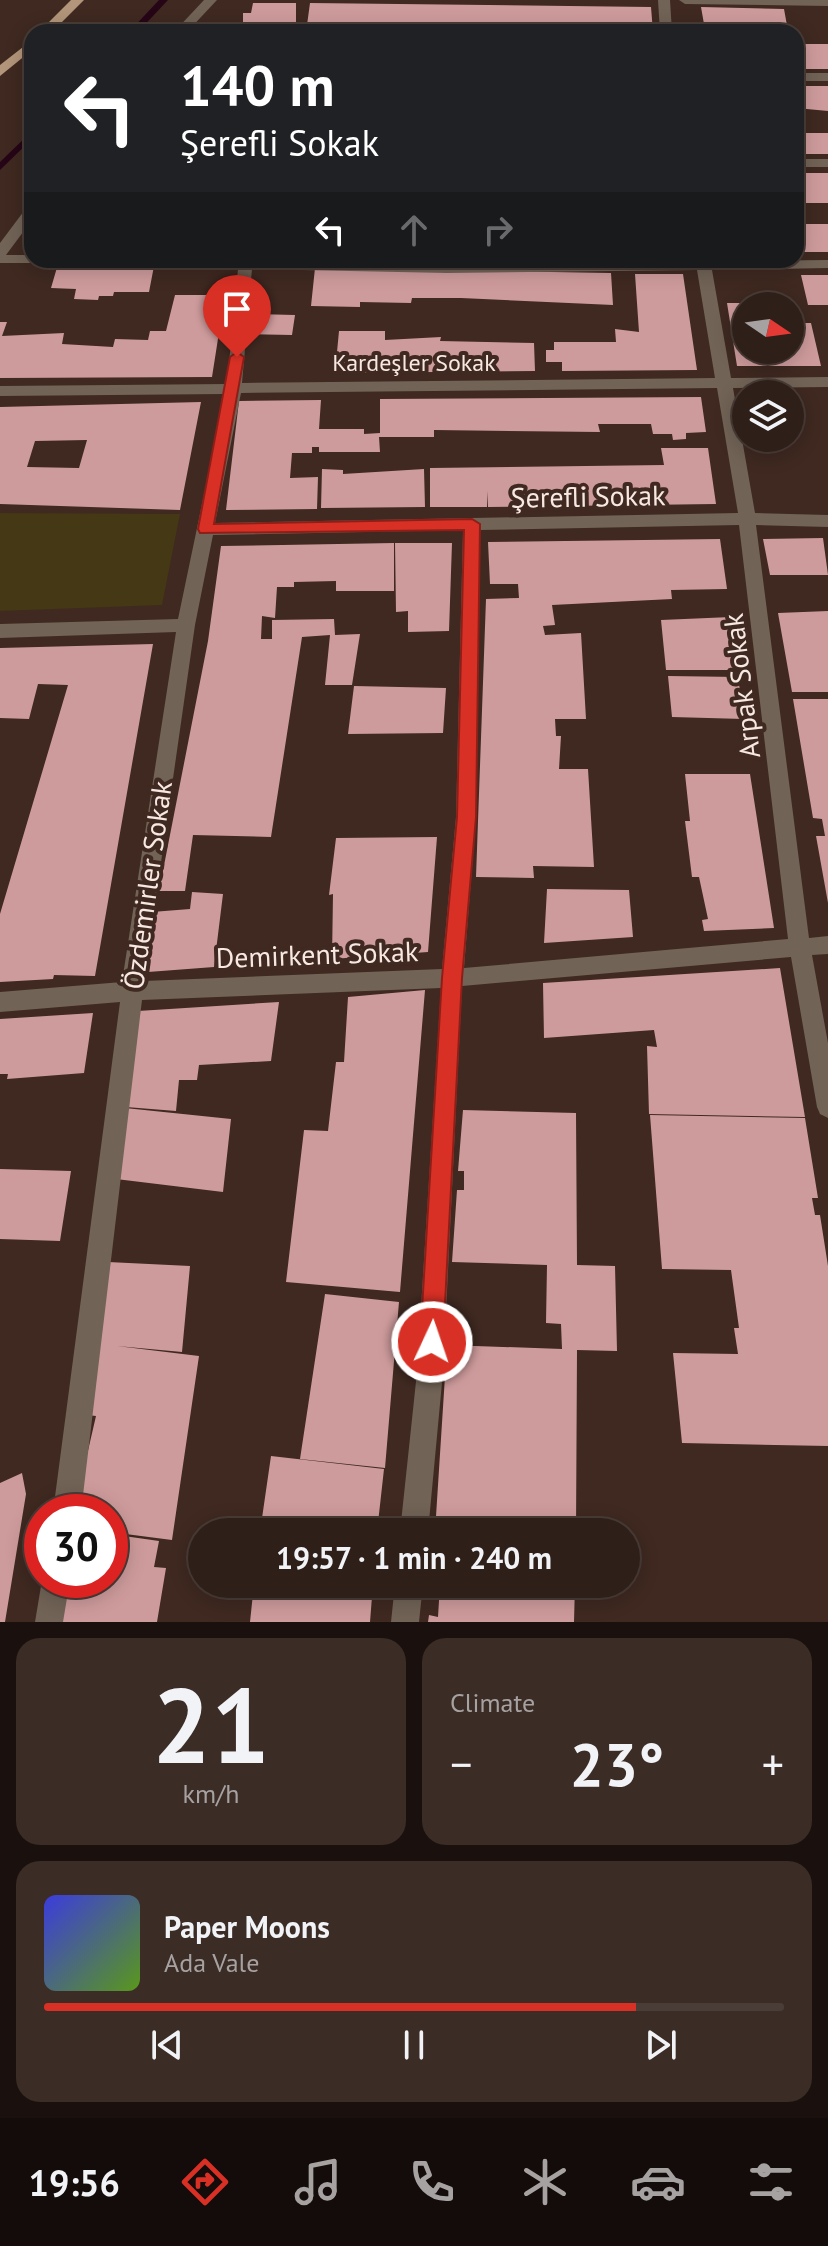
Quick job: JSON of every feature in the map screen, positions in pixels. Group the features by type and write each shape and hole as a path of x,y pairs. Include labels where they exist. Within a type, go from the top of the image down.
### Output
{"main road":[{"path":"53,24 78,0"},
{"path":"0,72 24,52"}],"street":[{"path":"188,24 211,0"},
{"path":"664,0 666,24"},
{"path":"685,0 828,2"},
{"path":"804,77 828,77"},
{"path":"804,163 828,163"},
{"path":"0,253 24,221"},
{"path":"0,259 24,259"},
{"path":"804,264 828,264"},
{"name":"Özdemirler Sokak","path":"69,1494 132,991 186,625 234,388 244,268"},
{"path":"418,268 484,268"},
{"name":"Arpak Sokak","path":"704,268 747,519 800,947 828,1107"},
{"name":"Kardeşler Sokak","path":"0,391 828,382"},
{"name":"Şerefli Sokak","path":"206,529 747,519 828,521"},
{"path":"415,1518 430,1372 452,978 466,817 472,524"},
{"path":"0,631 186,625"},
{"name":"Demirkent Sokak","path":"0,1002 132,991 452,978 828,945"},
{"path":"49,1622 53,1598"},
{"path":"405,1622 408,1598"}],"shaded area":[{"path":"0,513 180,514 162,605 0,611"}],"building":[{"path":"253,3 296,3 296,22 241,24 243,13 251,13"},
{"path":"310,3 651,7 652,24 591,22 307,24"},
{"path":"701,7 784,9 787,24 704,24"},
{"path":"804,44 828,44 828,69 804,69"},
{"path":"804,86 828,86 828,111 804,109"},
{"path":"804,133 828,133 828,154 804,154"},
{"path":"804,173 828,173 828,203 804,203"},
{"path":"804,224 828,224 828,252 804,252"},
{"path":"57,268 154,268 149,292 114,292 113,296 99,296 98,300 74,299 76,289 51,288"},
{"path":"315,268 611,273 613,305 412,298 411,303 360,302 360,307 311,306"},
{"path":"635,274 683,274 697,370 562,371 562,362 546,362 546,350 554,350 554,342 616,342 615,329 639,332"},
{"path":"801,275 828,275 828,305 808,305"},
{"path":"175,295 222,295 222,304 215,304 212,326 220,326 212,377 0,378 0,322 7,322 2,336 64,333 62,344 113,347 115,339 148,340 150,331 166,331"},
{"path":"727,303 732,303 732,334"},
{"path":"250,314 295,315 292,335 248,334"},
{"path":"804,323 811,323 821,366 737,366 804,364"},
{"path":"339,331 385,331 385,340 441,337 440,341 534,343 535,371 335,373"},
{"path":"701,397 706,432 686,433 686,439 673,440 672,434 653,434 651,424 598,424 600,432 434,430 434,437 379,437 380,452 319,452 319,447 312,447 312,453 292,453 290,478 318,477 317,509 226,510 239,401 321,400 319,429 364,429 364,434 380,433 380,399"},
{"path":"201,402 180,510 0,504 0,407","holes":["87,440 79,468 27,467 35,441"]},
{"path":"661,448 708,448 716,504 488,507 487,491 487,507 430,507 430,468 664,465"},
{"path":"322,469 343,470 343,474 424,469 425,507 321,508"},
{"path":"823,538 828,575 770,575 763,539"},
{"path":"720,539 727,589 671,590 672,599 552,605 555,625 543,626 545,635 581,633 586,719 555,719 556,736 561,736 559,769 588,769 594,867 533,866 534,878 476,877 486,599 519,598 518,584 490,584 488,542"},
{"path":"394,543 394,591 336,591 336,581 294,582 294,587 277,587 275,618 262,616 261,639 272,639 272,620 334,619 335,635 360,634 352,685 325,685 330,635 302,637 271,837 193,835 185,891 159,891 208,641 221,546"},
{"path":"395,543 452,543 449,631 408,632 408,611 396,612"},
{"path":"828,611 828,692 792,692 778,613"},
{"path":"731,617 737,670 666,670 661,620"},
{"path":"153,644 95,976 54,975 53,979 0,982 0,914 68,685 38,684 29,719 0,718 0,648"},
{"path":"668,676 738,677 744,719 672,717"},
{"path":"354,686 446,688 443,733 348,734"},
{"path":"793,699 828,699 828,903 816,836 825,836 822,819 813,818"},
{"path":"685,774 750,774 774,928 704,931 702,920 708,919 699,877 692,877 685,821 690,821"},
{"path":"437,837 428,952 332,959 333,894 329,895 336,838"},
{"path":"547,889 629,890 633,937 544,943"},
{"path":"192,892 223,894 214,967 148,972 152,912 190,909"},
{"path":"780,968 805,1117 649,1114 647,1046 657,1047 654,1030 544,1038 543,983"},
{"path":"425,990 400,1292 286,1282 304,1130 328,1131 336,1062 344,1062 348,997"},
{"path":"279,1002 271,1061 199,1065 197,1080 179,1080 176,1111 126,1107 138,1011"},
{"path":"93,1013 84,1073 7,1079 8,1074 0,1074 0,1019"},
{"path":"125,1108 231,1119 223,1192 116,1179"},
{"path":"463,1110 576,1113 577,1265 615,1266 617,1351 577,1350 576,1518 436,1518 447,1345 562,1349 561,1324 546,1323 547,1265 452,1262 457,1190 464,1190 464,1171 458,1171"},
{"path":"650,1115 805,1118 818,1198 812,1198 815,1215 820,1215 828,1266 828,1446 682,1443 673,1353 738,1354 734,1328 739,1328 731,1270 662,1269"},
{"path":"0,1169 71,1171 60,1241 0,1239"},
{"path":"108,1262 190,1266 182,1352 117,1346 199,1356 172,1540 128,1534 128,1494 78,1494 96,1416 87,1415"},
{"path":"325,1294 399,1302 385,1468 300,1459"},
{"path":"271,1456 384,1469 379,1518 262,1518"},
{"path":"22,1473 26,1494 5,1622 0,1622 0,1483"},
{"path":"128,1537 159,1541 154,1567 166,1568 157,1622 61,1622 66,1598 128,1598"},
{"path":"253,1598 372,1598 370,1622 250,1622"},
{"path":"439,1598 575,1598 574,1622 428,1622 429,1615 438,1617"}],"waterway":[{"path":"141,24 164,0"},
{"path":"0,167 24,142"}],"route":[{"path":"237,357 234,388 206,529 472,524 466,817 452,978 432,1342"}]}
